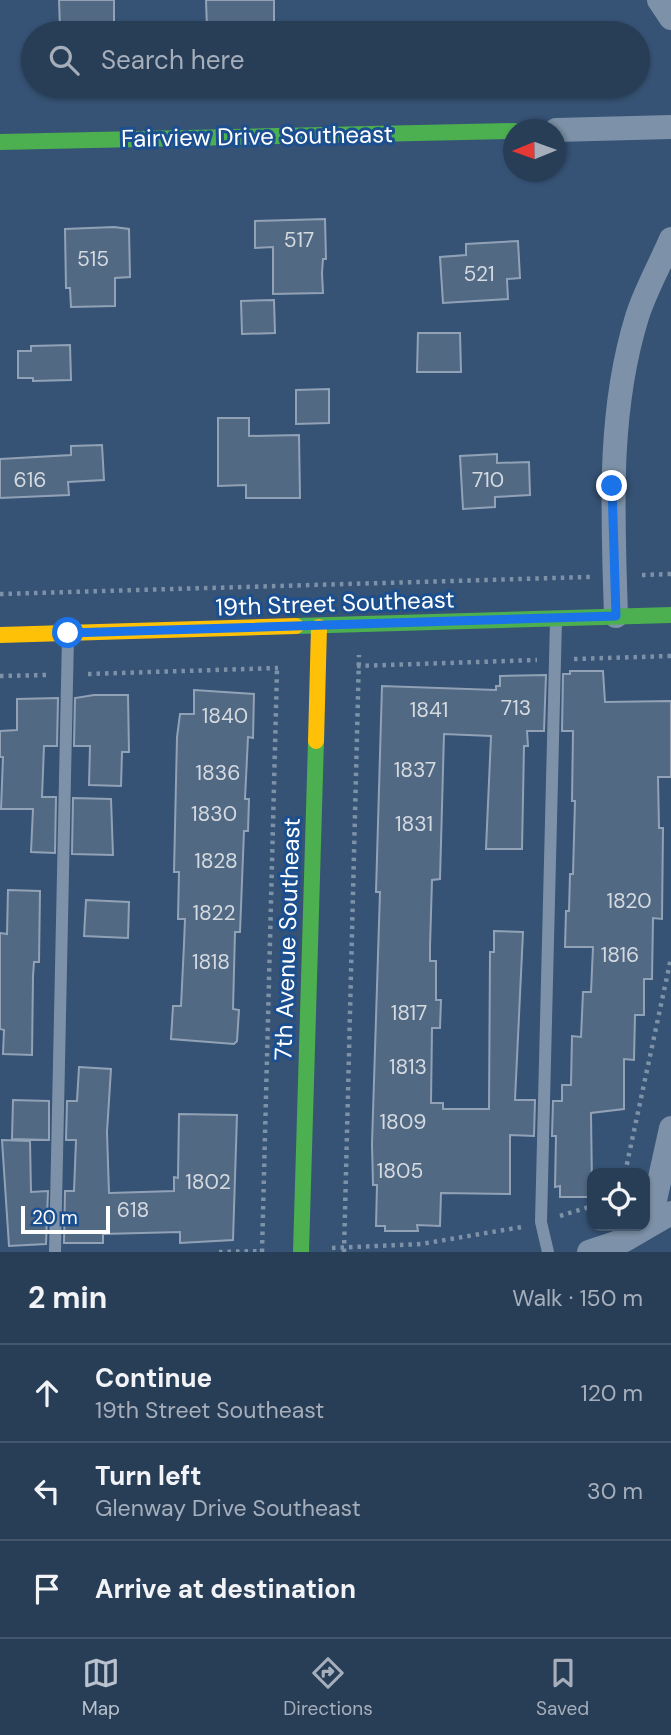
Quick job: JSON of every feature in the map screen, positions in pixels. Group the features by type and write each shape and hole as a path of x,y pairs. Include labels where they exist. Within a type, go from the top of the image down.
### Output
{"street":[{"path":"659,0 671,18"},
{"path":"566,130 671,127"},
{"name":"Fairview Drive Southeast","path":"0,142 503,131"},
{"path":"616,616 612,486 624,371 637,316 671,239"},
{"name":"19th Street Southeast","path":"0,635 671,615"},
{"name":"7th Avenue Southeast","path":"301,1252 319,627"},
{"path":"589,1252 625,1240 661,1218 671,1128"}],"lane":[{"path":"548,1252 541,1222 556,618"},
{"path":"55,1252 68,633"}],"path":[{"path":"634,575 671,574"},
{"path":"0,594 596,576"},
{"path":"351,666 671,656"},
{"path":"344,1250 358,666"},
{"path":"262,1251 276,668"},
{"path":"0,676 290,668"},
{"path":"626,1168 671,958"},
{"path":"324,1248 344,1250 421,1244 541,1222 587,1208"},
{"path":"219,1252 273,1251"}],"building":[{"path":"59,0 114,0 114,21 60,21"},
{"path":"206,0 274,0 274,21 207,21"},
{"path":"325,219 323,293 273,294 273,247 255,248 255,221"},
{"path":"65,229 129,229 130,277 115,278 115,306 71,307 70,288 66,288"},
{"path":"518,241 520,278 507,279 508,299 443,303 440,257 466,255 466,244"},
{"path":"274,300 275,333 242,334 241,301"},
{"path":"418,333 460,333 461,372 417,372"},
{"path":"70,345 71,380 33,381 33,378 18,378 18,351 31,351 31,346"},
{"path":"329,389 329,423 296,424 296,390"},
{"path":"218,418 249,418 249,436 299,435 300,498 246,498 246,485 218,486"},
{"path":"102,445 104,480 68,482 69,495 0,498 0,459 71,455 71,446"},
{"path":"497,454 497,463 529,462 530,495 495,497 495,507 463,509 460,456"},
{"path":"570,671 603,671 605,702 671,701 671,777 658,777 659,828 663,828 662,919 653,918 652,979 644,979 644,1015 635,1015 634,1060 624,1059 624,1109 591,1113 592,1168 587,1168 587,1197 560,1197 560,1186 555,1187 556,1136 552,1136 553,1101 562,1101 562,1085 571,1085 572,1036 581,1037 583,992 591,992 593,947 565,947 570,874 573,874 575,801 572,801 573,731 562,731 563,674 570,674"},
{"path":"546,675 544,731 527,731 528,746 524,746 522,849 486,849 491,736 444,734 440,879 432,880 430,947 430,961 436,961 436,1000 441,1000 440,1028 432,1028 431,1103 443,1103 443,1109 489,1109 490,952 494,952 494,931 523,932 515,1100 535,1100 534,1136 510,1135 510,1194 441,1193 440,1226 417,1225 418,1231 385,1231 385,1226 376,1226 377,1185 373,1185 372,1144 380,892 376,892 382,686 496,690 496,686 500,686 500,676"},
{"path":"194,690 254,694 253,738 248,737 245,799 249,799 248,831 244,831 240,932 235,932 233,1009 239,1010 237,1041 234,1044 171,1039 173,1006 181,1006 185,919 178,919 179,872 174,872 177,737 180,714 194,714"},
{"path":"128,695 129,752 122,752 121,786 89,785 90,746 74,746 75,698"},
{"path":"58,698 57,746 44,746 42,797 56,797 55,853 31,852 33,809 1,809 3,757 0,757 0,731 17,730 17,699"},
{"path":"73,798 111,799 113,855 72,854"},
{"path":"8,890 40,891 39,962 34,962 33,976 32,1055 3,1054 4,1030 0,1029 0,933 7,934"},
{"path":"86,900 129,902 128,938 84,936"},
{"path":"79,1067 111,1069 107,1132 109,1193 174,1191 174,1177 178,1178 179,1114 237,1115 233,1240 180,1243 180,1232 103,1234 103,1243 64,1243 65,1191 74,1191 76,1140 66,1140 67,1101 77,1101"},
{"path":"13,1100 49,1101 49,1140 12,1139"},
{"path":"2,1140 30,1141 31,1192 48,1191 46,1244 9,1246"}],"traffic: fast":[{"path":"0,142 503,131"},
{"path":"296,626 671,615"},
{"path":"301,1252 316,741"}],"traffic: slow":[{"path":"0,635 296,626"},
{"path":"316,741 319,627"}],"route":[{"path":"68,633 616,616 612,486"}]}
